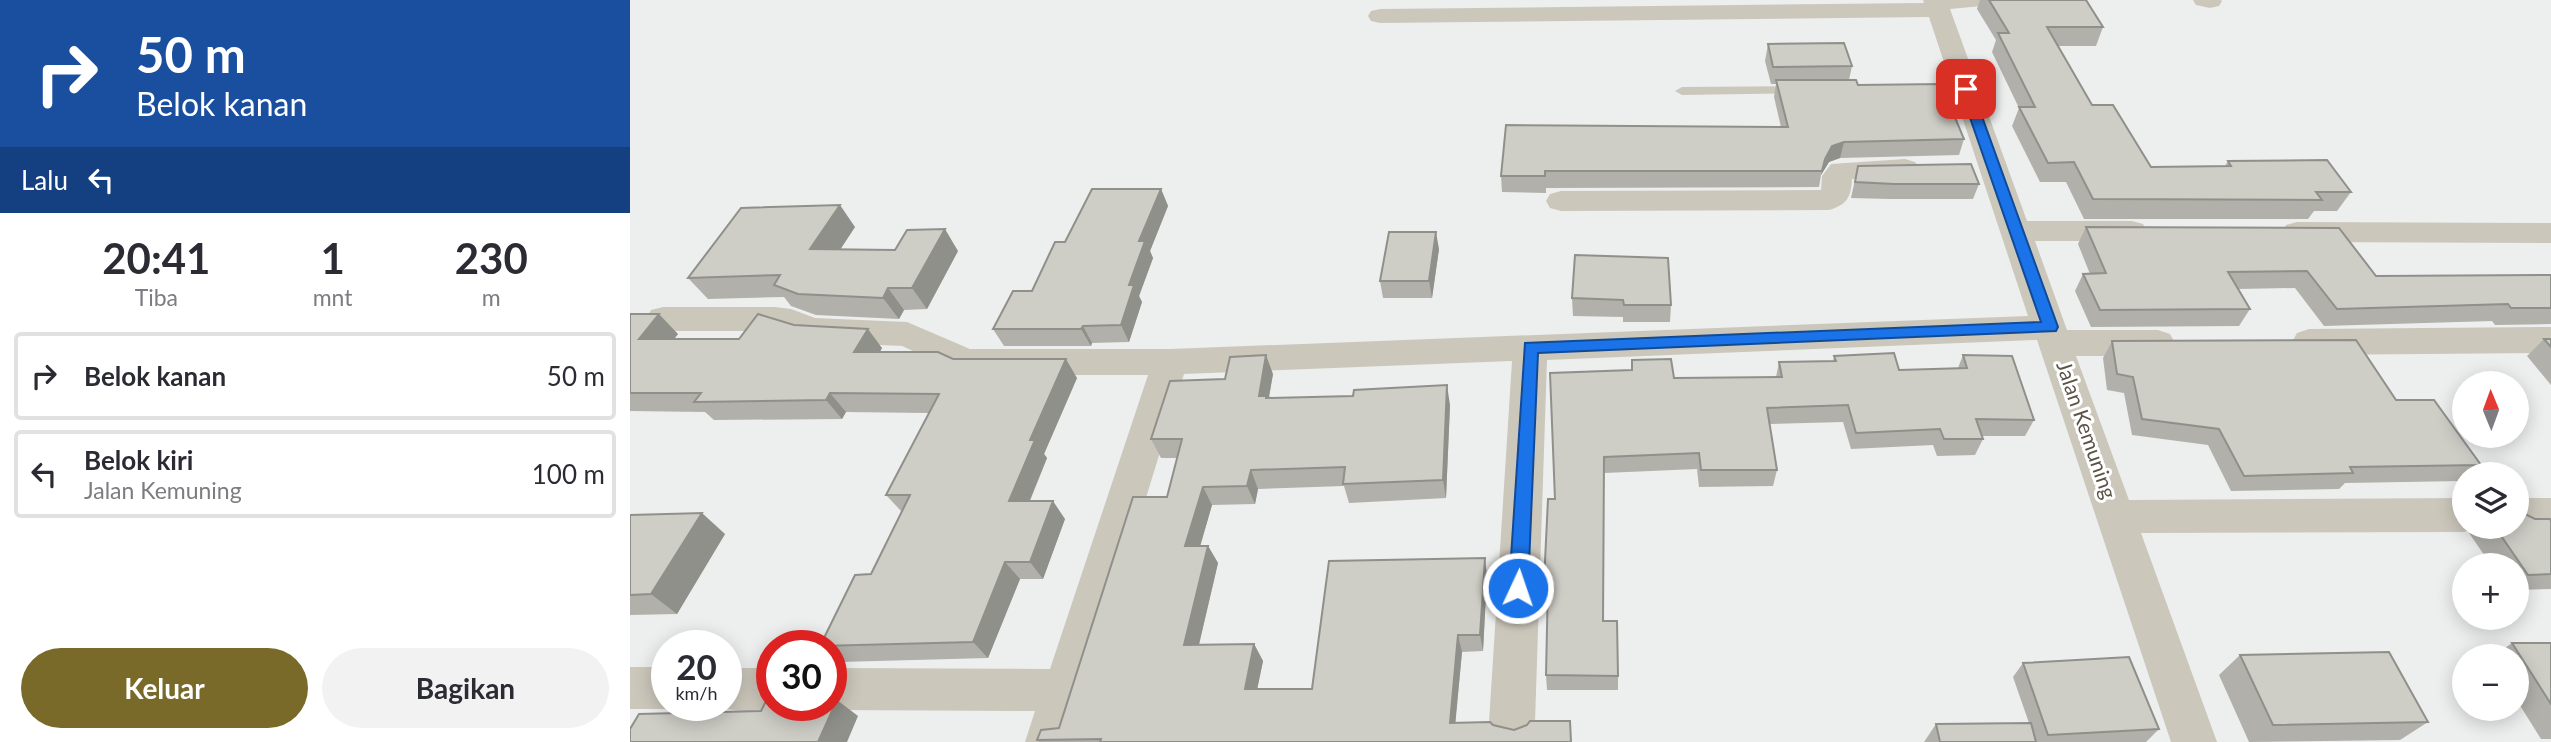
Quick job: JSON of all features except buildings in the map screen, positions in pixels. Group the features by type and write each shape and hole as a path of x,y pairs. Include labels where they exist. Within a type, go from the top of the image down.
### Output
{"street":[{"path":"1380,16 1936,4 1984,0"},
{"name":"Jalan Kemuning","path":"1936,4 1966,89 1982,168 2017,231 2194,742"},
{"path":"1561,201 1829,200 1836,195 1837,176 1841,170 1930,168"},
{"path":"2017,231 2167,232"},
{"path":"2263,232 2551,233"},
{"path":"663,319 775,320 791,321 810,330 907,334 966,362 1170,362 1530,347 2054,335 2194,342"},
{"path":"2276,342 2551,340"},
{"path":"1512,722 1530,347"},
{"path":"1048,742 1170,362"},
{"path":"2116,517 2452,515"},
{"path":"2529,515 2551,515"},
{"path":"630,688 651,688"},
{"path":"847,689 1065,690"}],"lane":[{"path":"1912,89 1966,89"},
{"path":"1682,91 1817,90"}],"route":[{"path":"1518,588 1530,347 2051,327 1966,89"}]}
